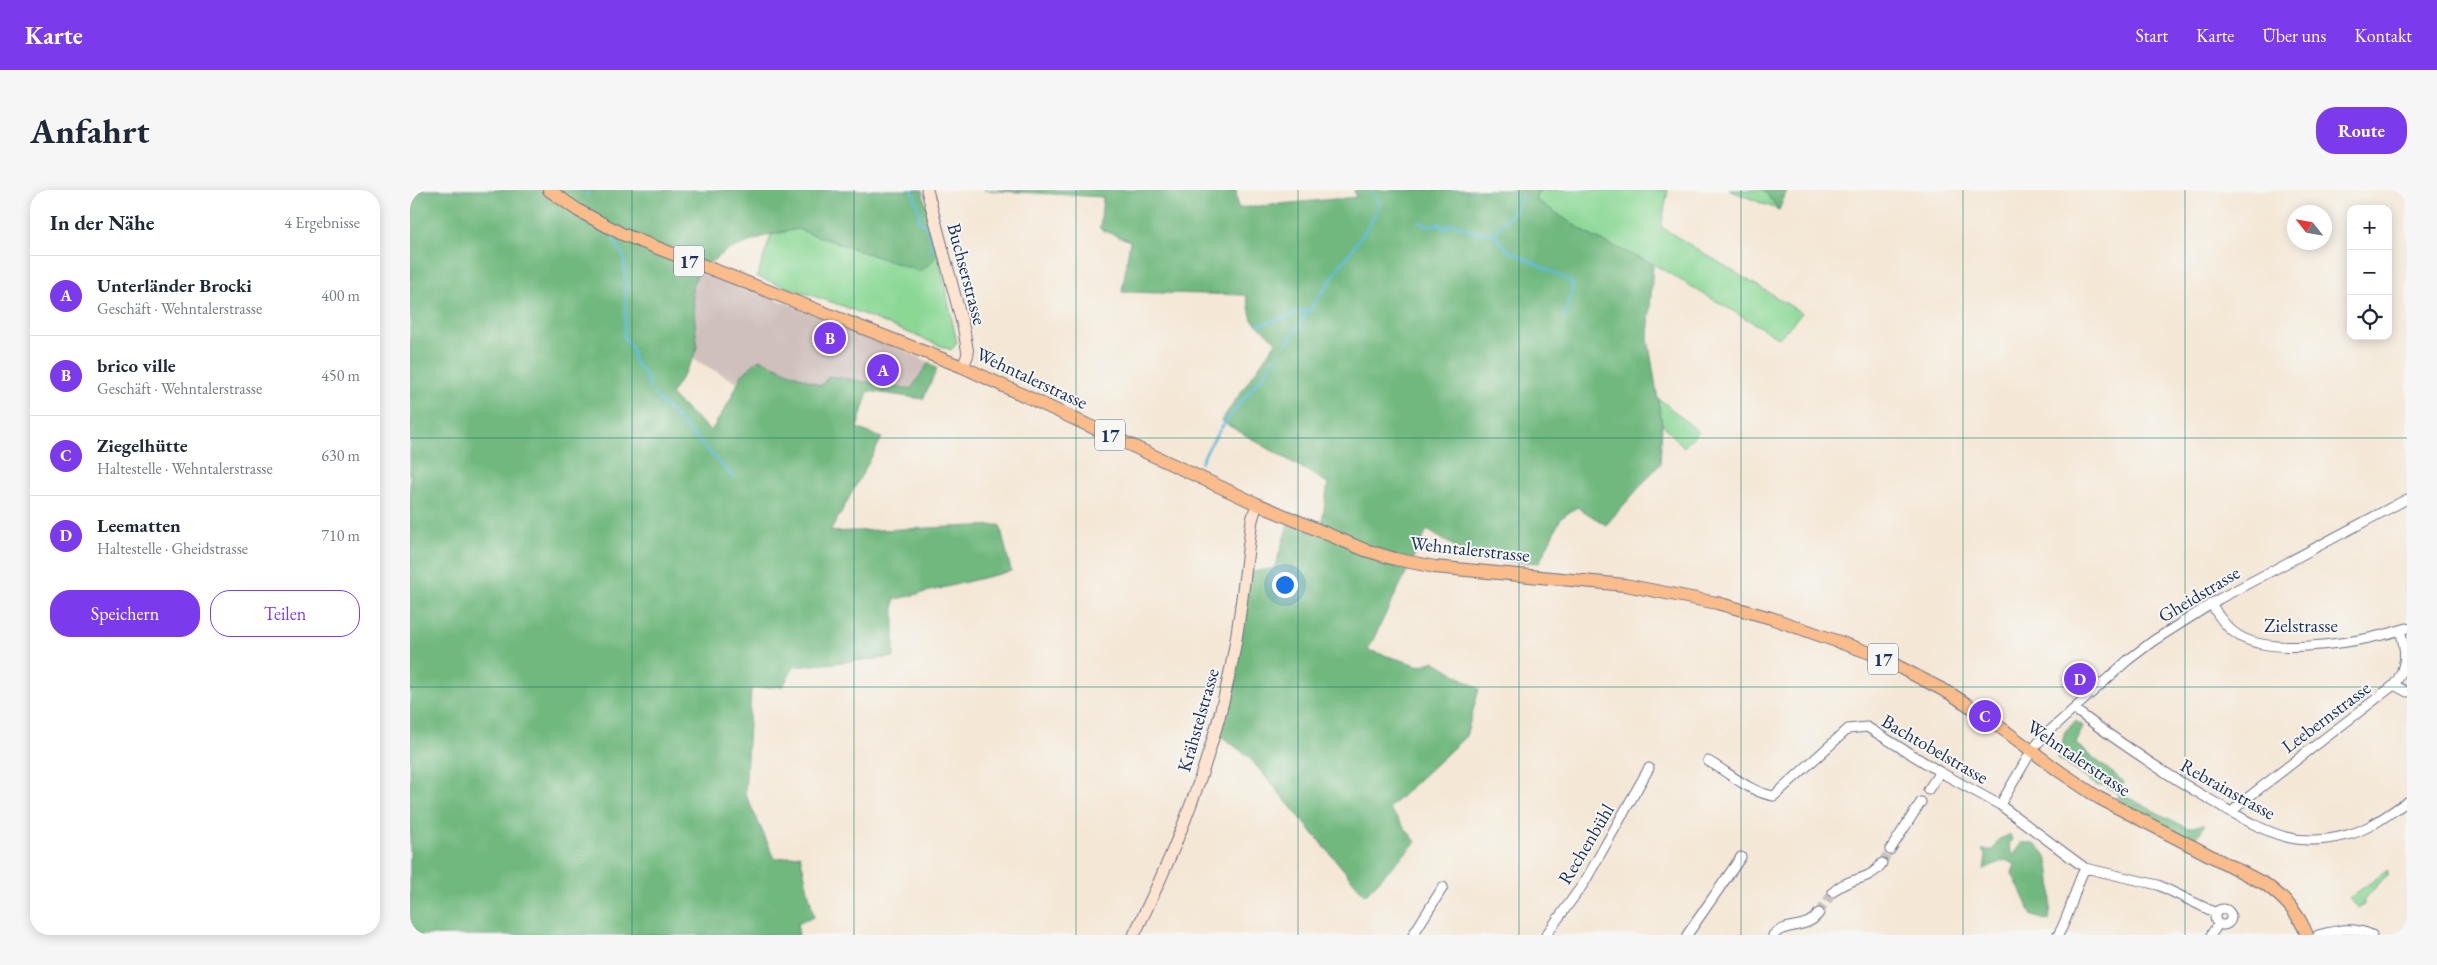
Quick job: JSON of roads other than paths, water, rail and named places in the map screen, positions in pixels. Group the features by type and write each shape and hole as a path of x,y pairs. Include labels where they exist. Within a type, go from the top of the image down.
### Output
{"main road":[{"name":"Wehntalerstrasse","path":"549,190 600,224 648,245 885,335 962,367 1345,543 1395,559 1457,570 1625,585 1716,603 1771,618 1876,656 1951,694 2099,798 2265,884 2283,897 2294,911 2306,935"},
{"name":"Buchserstrasse","path":"927,190 964,330 968,354 962,367"},
{"name":"Krähstelstrasse","path":"1134,935 1161,880 1185,823 1213,738 1232,667 1252,520 1257,504"}],"street":[{"name":"Gheidstrasse","path":"2032,750 2045,734 2128,660 2182,620 2407,499"},
{"name":"Zielstrasse","path":"2211,603 2222,620 2236,633 2250,640 2269,645 2318,645 2356,640 2404,630"},
{"name":"Leebernstrasse","path":"2232,812 2242,802 2394,685 2405,668 2404,630"},
{"path":"2394,685 2407,692"},
{"name":"Rebrainstrasse","path":"2074,709 2127,749 2232,812 2262,828 2288,837 2311,840 2348,835 2366,828 2407,802"},
{"name":"Bachtobelstrasse","path":"1708,761 1761,792 1774,796 1832,741 1848,729 1858,726 1867,727 1940,772 2000,805 2085,868 2158,885 2216,913 2220,910 2226,910 2231,916 2230,921 2226,925 2218,924"},
{"name":"Bachtobelstrasse","path":"2000,805 2032,750"},
{"name":"Rechenbühl","path":"1546,935 1584,883 1649,768"},
{"path":"1928,790 1940,772"},
{"path":"1890,850 1921,802"},
{"path":"1688,935 1741,857"},
{"path":"1833,892 1843,884 1864,879 1877,872 1882,863"},
{"path":"2058,935 2069,912 2075,891 2085,868"},
{"path":"1413,935 1443,887"},
{"path":"1773,935 1787,927 1804,925 1814,920 1819,913"},
{"path":"2211,935 2218,924 2215,920 2216,913"},
{"path":"2318,935 2347,929 2372,935"}],"waterway":[{"path":"587,197 588,190"},
{"path":"912,190 919,209 919,220 926,226 933,245 930,250"},
{"path":"1286,344 1371,222 1380,204 1372,190"},
{"path":"1494,235 1516,208 1522,196"},
{"path":"1419,222 1428,226 1439,224 1444,229 1451,223 1479,233 1483,231 1494,235 1508,250 1570,281 1573,287 1564,318"},
{"path":"613,238 624,257 626,301 624,337 633,350 634,361 647,377 649,389"},
{"path":"1259,325 1308,310"},
{"path":"1201,463 1217,434 1279,353"},
{"path":"654,394 734,478"}],"tunnel":[{"path":"1882,863 1890,850"},
{"path":"1819,913 1833,892"}],"place":[{"name":"brico ville","path":"830,338"},
{"name":"Unterländer Brocki","path":"883,370"},
{"name":"Leematten","path":"2080,679"},
{"name":"Ziegelhütte","path":"1985,716"}]}
